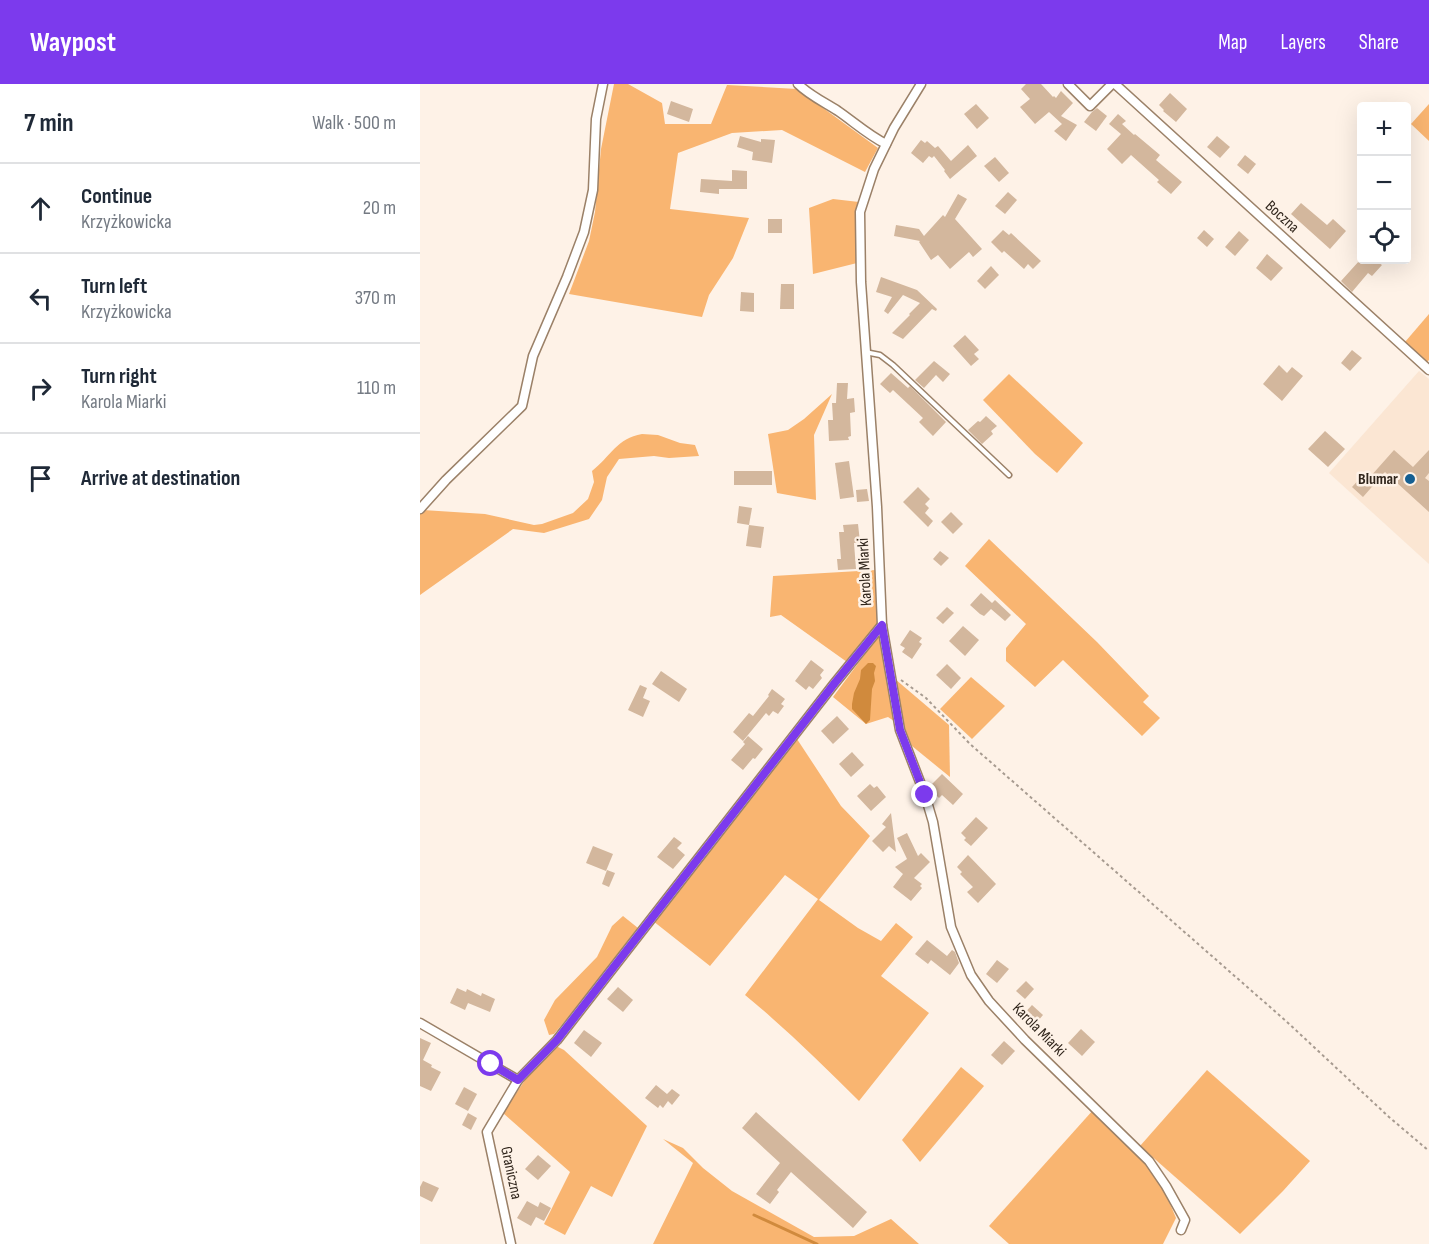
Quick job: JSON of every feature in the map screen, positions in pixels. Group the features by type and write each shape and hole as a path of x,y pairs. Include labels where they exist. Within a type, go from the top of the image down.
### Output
{"street":[{"path":"420,509 446,480 522,406 533,356 584,232 594,190 596,119 603,84"},
{"path":"798,84 874,138 886,144"},
{"name":"Karola Miarki","path":"921,84 894,128 871,175 860,212 861,282 882,625 900,730 933,822 951,927 970,975 989,1001 1025,1040 1149,1161 1166,1185 1185,1220 1180,1230"},
{"name":"Boczna","path":"1068,84 1090,106 1113,84 1428,368"},
{"name":"Graniczna","path":"511,1244 487,1132 518,1080 557,1040 882,625"},
{"path":"420,1023 518,1080"}],"lane":[{"path":"865,352 880,355 892,365 1009,475"}],"path":[{"path":"891,673 926,698 970,744 1286,1021 1429,1151"}],"shaded area":[{"path":"614,84 628,84 662,103 665,124 711,124 727,85 797,89 878,148 865,172 782,130 732,133 678,153 670,209 749,218 733,258 709,295 702,317 569,294 589,241 595,212 601,149"},
{"path":"1429,104 1429,141 1411,124"},
{"path":"833,199 859,202 856,214 857,263 813,274 809,208"},
{"path":"1429,314 1429,360 1427,362 1405,342"},
{"path":"1419,371 1429,379 1429,564 1329,473"},
{"path":"1009,374 1083,443 1057,473 1035,454 983,400"},
{"path":"832,394 814,435 816,500 777,493 768,434 788,430"},
{"path":"658,435 680,443 695,445 699,456 619,459 607,477 602,500 589,519 544,533 513,529 420,595 420,514 423,510 485,514 534,525 542,524 573,513 588,499 594,482 592,471 620,444 633,436"},
{"path":"989,539 1097,642 1149,696 1143,702 1160,718 1142,736 1063,660 1035,687 1006,661 1006,648 1026,624 965,566"},
{"path":"876,570 879,624 847,662 781,615 770,617 773,576"},
{"path":"880,634 894,721 888,717 866,724 833,697"},
{"path":"868,663 876,666 870,720 866,724 852,709 852,704 861,670"},
{"path":"971,677 1005,706 972,739 940,709"},
{"path":"895,679 949,725 950,777 912,746 903,728"},
{"path":"797,739 841,806 870,836 819,900 858,928 881,941 896,923 913,937 881,976 929,1013 859,1101 803,1046 745,995 818,899 785,875 710,966 653,921"},
{"path":"623,916 638,928 571,1014 554,1034 549,1035 544,1020 555,1000 597,957 612,926"},
{"path":"556,1046 564,1050 647,1126 612,1197 591,1186 565,1235 544,1224 570,1172 503,1113 525,1080"},
{"path":"961,1067 984,1086 920,1162 902,1140"},
{"path":"1207,1070 1310,1161 1240,1234 1140,1146"},
{"path":"1094,1109 1151,1166 1163,1187 1176,1218 1163,1244 1009,1244 989,1226"},
{"path":"663,1139 683,1148 703,1168 732,1191 814,1237 854,1236 891,1219 919,1244 653,1244 693,1163"}],"building":[{"path":"1026,84 1041,84 1056,98 1061,91 1073,103 1061,116 1077,125 1066,141 1054,131 1062,124 1049,112 1035,124 1020,107 1030,99 1021,89"},
{"path":"1170,93 1187,109 1176,122 1159,105"},
{"path":"671,101 693,109 689,122 667,114"},
{"path":"976,104 989,118 977,129 964,114"},
{"path":"1097,108 1107,116 1096,131 1084,122"},
{"path":"1118,114 1126,121 1122,124 1160,155 1156,160 1182,182 1171,194 1131,155 1122,164 1107,149 1121,134 1109,124"},
{"path":"740,136 761,142 761,139 775,140 772,163 752,160 753,152 737,147"},
{"path":"1217,136 1230,147 1220,158 1207,147"},
{"path":"921,140 925,143 927,141 935,148 938,146 951,161 968,145 977,156 950,179 934,156 932,158 929,156 923,163 911,153"},
{"path":"1245,155 1256,164 1248,174 1237,165"},
{"path":"995,157 1009,173 999,182 984,166"},
{"path":"732,170 747,171 747,189 719,189 719,194 700,192 701,179 732,181"},
{"path":"1008,192 1017,200 1005,214 995,206"},
{"path":"958,194 967,199 955,219 982,249 973,257 969,252 950,269 938,255 931,260 920,241 894,236 896,225 919,229 924,236 943,215 945,217"},
{"path":"1301,203 1327,225 1333,219 1346,231 1330,249 1291,214"},
{"path":"768,219 782,219 782,233 768,233"},
{"path":"1003,230 1009,235 1011,233 1041,261 1033,269 1028,264 1024,269 991,242"},
{"path":"1204,230 1214,239 1207,247 1197,238"},
{"path":"1239,231 1249,240 1235,256 1225,247"},
{"path":"1267,254 1283,268 1271,281 1256,268"},
{"path":"1357,263 1382,265 1372,276 1368,273 1352,292 1341,281"},
{"path":"991,266 999,275 985,289 977,281"},
{"path":"881,277 917,290 937,309 936,311 932,309 903,339 892,333 920,303 903,295 888,314 884,311 892,297 876,292"},
{"path":"781,284 794,284 794,309 780,309"},
{"path":"741,292 754,293 754,312 740,311"},
{"path":"965,335 979,350 974,354 979,359 971,366 953,346"},
{"path":"1352,350 1362,358 1350,371 1341,363"},
{"path":"934,361 950,374 943,382 936,375 924,388 915,380"},
{"path":"1279,365 1287,373 1292,367 1303,376 1282,401 1263,384"},
{"path":"891,373 908,388 910,386 946,422 933,436 919,422 923,418 893,390 890,393 880,384"},
{"path":"837,383 848,383 847,399 854,398 855,412 850,413 851,436 848,437 849,440 829,441 828,420 833,420 832,403 836,403"},
{"path":"986,416 997,426 991,431 993,434 982,444 968,430"},
{"path":"1325,431 1345,449 1328,467 1308,449"},
{"name":"Blumar","path":"1394,450 1413,467 1429,450 1429,473 1425,478 1429,481 1429,512 1385,472 1363,497 1352,487 1365,473 1370,477"},
{"path":"849,461 854,497 840,499 835,463"},
{"path":"734,471 772,471 772,485 734,485"},
{"path":"918,487 930,499 925,504 929,508 925,513 933,521 928,527 903,502"},
{"path":"867,489 869,501 857,502 856,490"},
{"path":"739,506 752,508 749,525 737,523"},
{"path":"951,512 963,524 953,534 941,522"},
{"path":"858,524 860,542 854,543 856,569 838,570 837,559 841,559 839,532 844,532 843,525"},
{"path":"749,525 764,527 761,548 746,546"},
{"path":"940,551 949,558 941,566 933,559"},
{"path":"981,593 992,603 995,600 1011,615 1005,621 991,609 984,616 980,614 970,605"},
{"path":"947,607 954,613 943,624 936,618"},
{"path":"963,626 979,640 965,656 949,641"},
{"path":"910,630 922,638 919,642 922,644 912,659 902,652 905,648 900,645"},
{"path":"811,660 824,670 820,675 822,678 813,689 809,686 806,690 795,681"},
{"path":"947,664 961,678 951,689 936,675"},
{"path":"661,671 687,689 679,702 652,684"},
{"path":"640,685 647,688 643,698 650,701 643,717 628,710"},
{"path":"772,689 785,699 781,704 784,706 778,714 773,711 769,716 766,713 743,741 733,732 749,713 753,716"},
{"path":"837,716 849,729 833,744 821,731"},
{"path":"748,736 763,749 743,770 731,760 745,744 743,742"},
{"path":"852,752 864,765 851,777 839,764"},
{"path":"942,774 963,794 953,805 942,795 939,798 932,791 934,788 931,785"},
{"path":"870,784 874,788 877,786 886,797 871,811 857,796"},
{"path":"891,813 896,852 889,846 883,852 872,841 886,827 882,824"},
{"path":"976,817 988,828 971,846 964,840 966,838 961,833"},
{"path":"907,833 918,856 921,853 930,862 914,878 922,884 920,886 922,888 911,901 893,887 903,874 895,867 907,859 897,838"},
{"path":"674,837 682,843 677,848 685,855 673,869 657,857"},
{"path":"593,846 613,854 606,871 586,863"},
{"path":"968,855 996,884 978,903 967,892 973,887 960,874 962,872 957,867"},
{"path":"607,870 615,873 609,887 602,884"},
{"path":"927,940 947,956 952,950 955,952 959,963 950,975 931,960 928,964 915,954"},
{"path":"997,960 1009,969 997,983 986,974"},
{"path":"1026,981 1034,989 1025,999 1016,991"},
{"path":"618,987 633,1000 623,1012 607,999"},
{"path":"457,988 466,992 467,989 481,996 482,993 495,999 490,1012 468,1003 465,1010 450,1003"},
{"path":"1032,1005 1043,1015 1032,1028 1021,1017"},
{"path":"1081,1029 1095,1042 1082,1056 1068,1043"},
{"path":"584,1030 602,1043 591,1057 574,1043"},
{"path":"420,1038 431,1043 423,1060 441,1072 431,1091 420,1086"},
{"path":"1004,1041 1015,1051 1002,1065 991,1055"},
{"path":"656,1085 667,1094 672,1089 680,1095 672,1105 668,1101 663,1108 660,1105 658,1108 645,1098"},
{"path":"464,1087 477,1094 468,1111 455,1104"},
{"path":"756,1112 867,1212 853,1228 791,1172 777,1190 779,1192 770,1204 756,1194 780,1163 742,1128"},
{"path":"468,1113 477,1118 471,1130 462,1125"},
{"path":"538,1155 551,1166 538,1180 525,1169"},
{"path":"423,1181 439,1188 432,1202 420,1196"},
{"path":"527,1201 538,1207 540,1202 551,1208 544,1221 536,1217 531,1226 517,1218"}],"waterway":[{"path":"754,1215 817,1244"}],"place":[{"name":"Blumar","path":"1410,479"}],"route":[{"path":"491,1064 518,1080 557,1040 882,625 900,730 925,795"}]}
